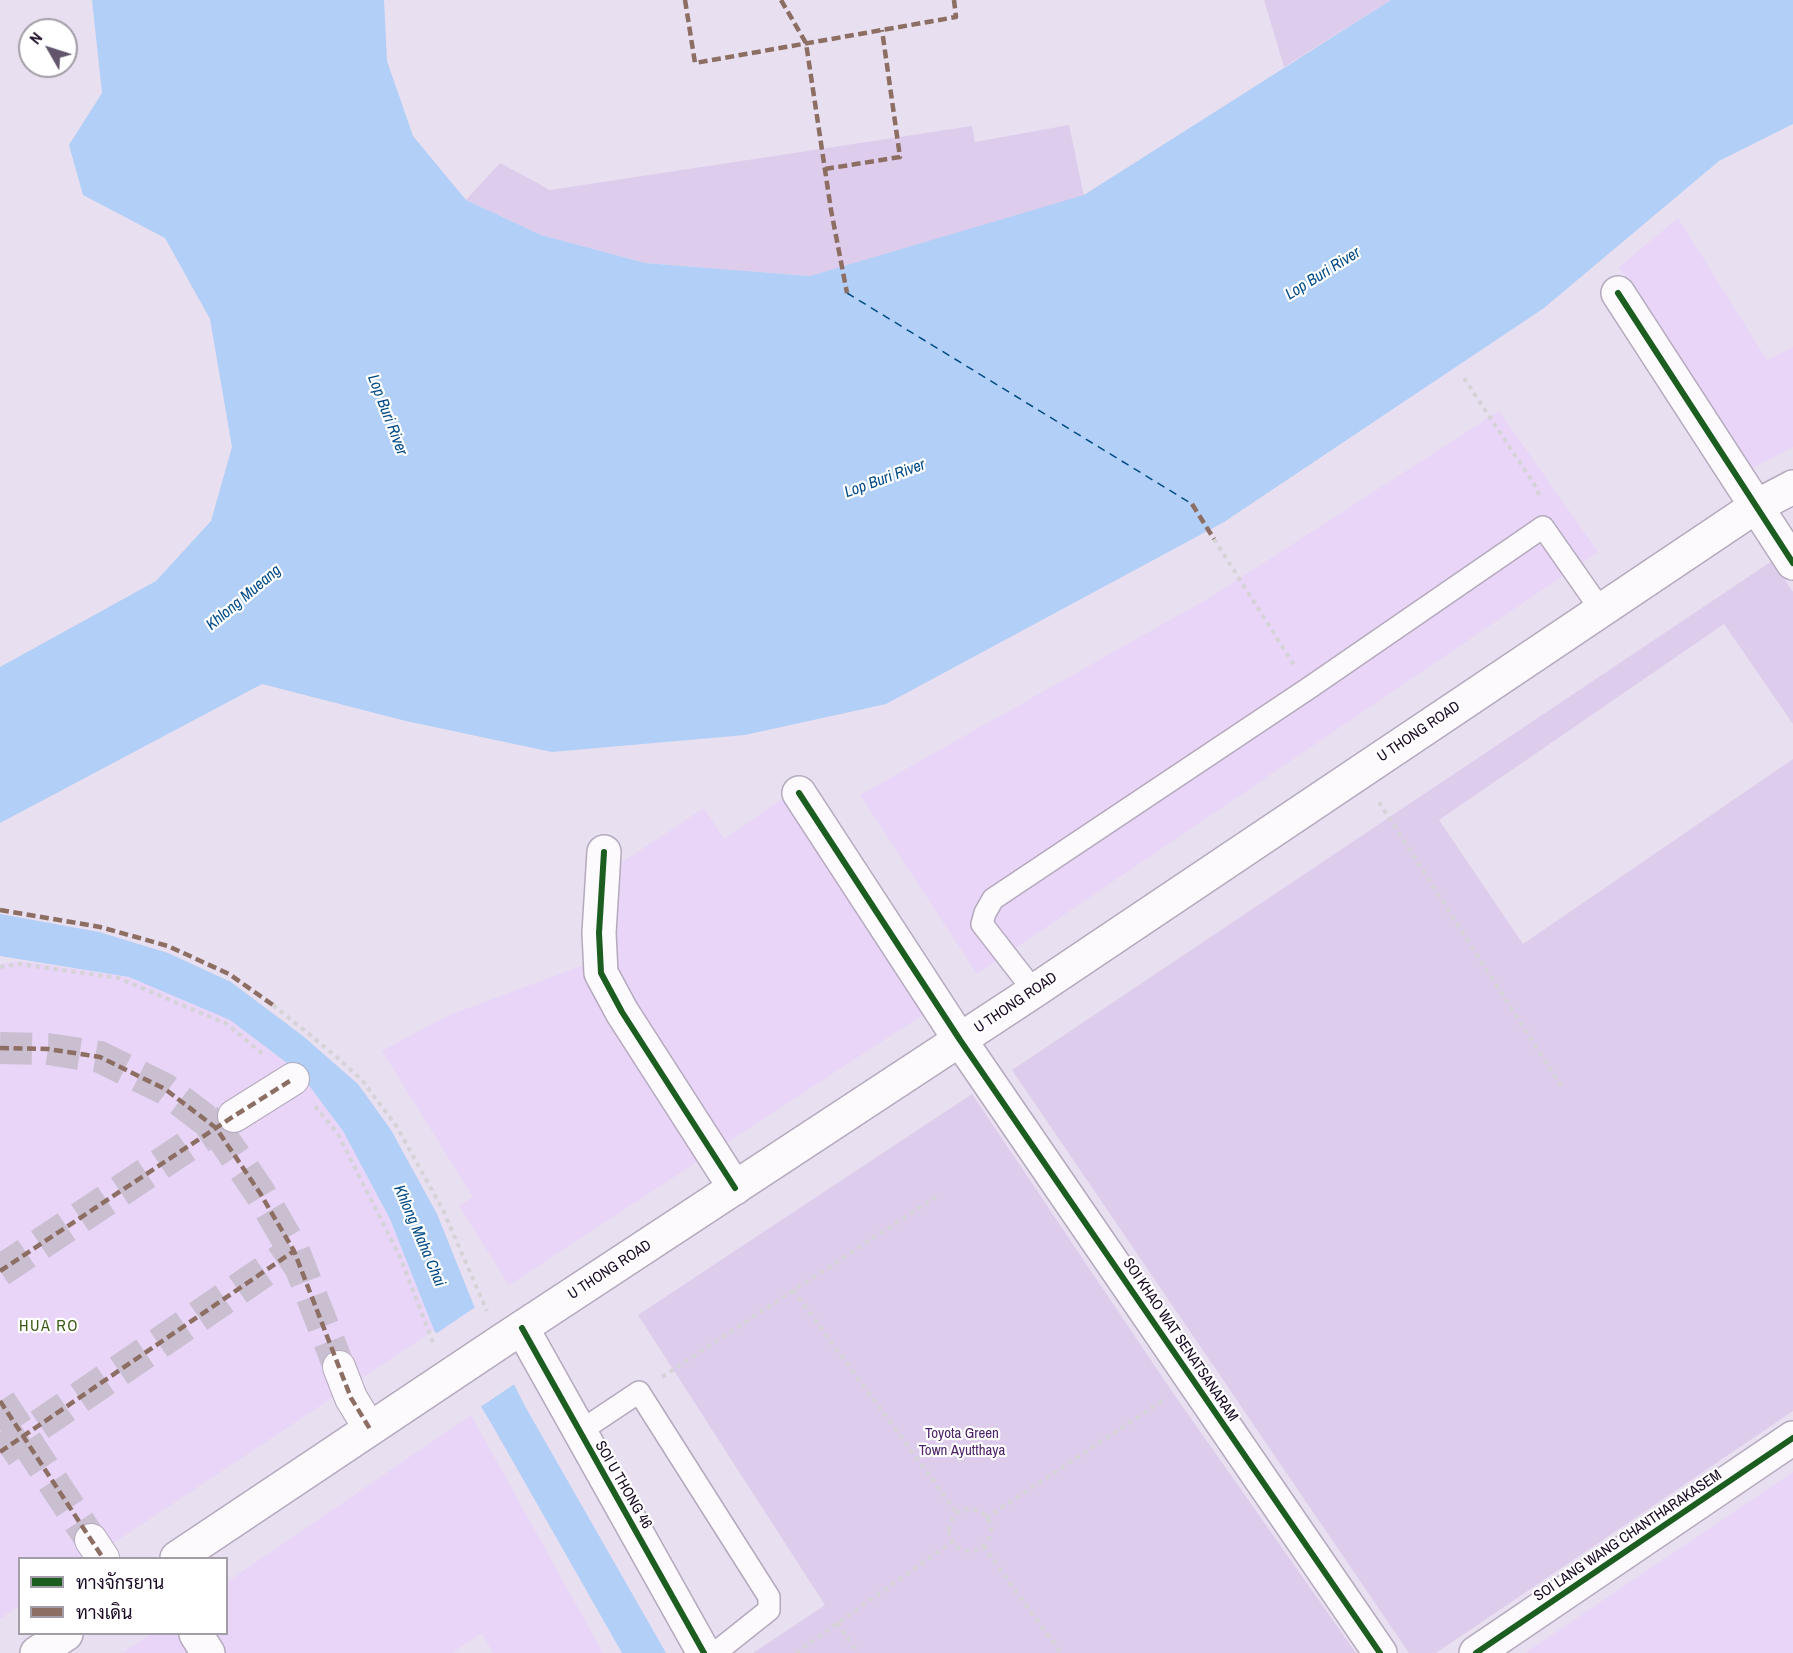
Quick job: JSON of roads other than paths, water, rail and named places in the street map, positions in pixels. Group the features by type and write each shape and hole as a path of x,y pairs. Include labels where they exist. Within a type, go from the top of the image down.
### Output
{"street":[{"path":"1617,293 1793,562"},
{"name":"U THONG ROAD","path":"178,1557 1034,991 1755,507 1793,487"},
{"name":"SOI KHAO WAT SENATSANARAM","path":"799,794 960,1040 1380,1653"},
{"path":"604,852 599,933 601,973 622,1012 735,1188"},
{"path":"234,1116 293,1079"},
{"name":"SOI U THONG 46","path":"508,1337 579,1432 704,1653"},
{"path":"339,1367 351,1398 370,1429"},
{"name":"SOI LANG WANG CHANTHARAKASEM","path":"1476,1653 1793,1438"},
{"path":"37,1653 64,1635"},
{"path":"197,1635 208,1653"}],"lane":[{"path":"1034,991 982,924 984,913 993,898 1309,688 1543,527 1601,610"},
{"path":"579,1432 639,1392 769,1597 770,1610 715,1653"}],"water":[{"path":"92,0 384,0 387,61 413,136 466,200 541,235 645,263 810,276 1084,195 1391,0 1793,0 1793,124 1719,161 1544,308 1224,522 886,704 745,735 552,752 406,721 262,684 0,823 0,667 156,581 211,521 232,447 210,319 165,238 83,195 69,145 102,93"},
{"name":"Khlong Maha Chai","path":"0,914 99,932 168,953 231,982 303,1036 358,1084 391,1130 437,1214 474,1306 526,1408 666,1653 622,1653 491,1423 434,1330 390,1219 343,1131 299,1072 230,1020 129,977 0,956"}],"tunnel":[{"path":"0,1048 48,1049 100,1057 165,1089 216,1128 260,1193 294,1251 339,1367"},
{"path":"0,1271 231,1117"},
{"path":"0,1452 294,1251"},
{"path":"0,1401 91,1540"}],"district":[{"name":"HUA RO","path":"49,1327"}],"water label":[{"name":"Lop Buri River","path":"1323,274"},
{"name":"Lop Buri River","path":"387,415"},
{"name":"Lop Buri River","path":"885,479"},
{"name":"Khlong Mueang","path":"244,598"}],"park label":[{"name":"Toyota Green Town Ayutthaya","path":"962,1442"}]}
